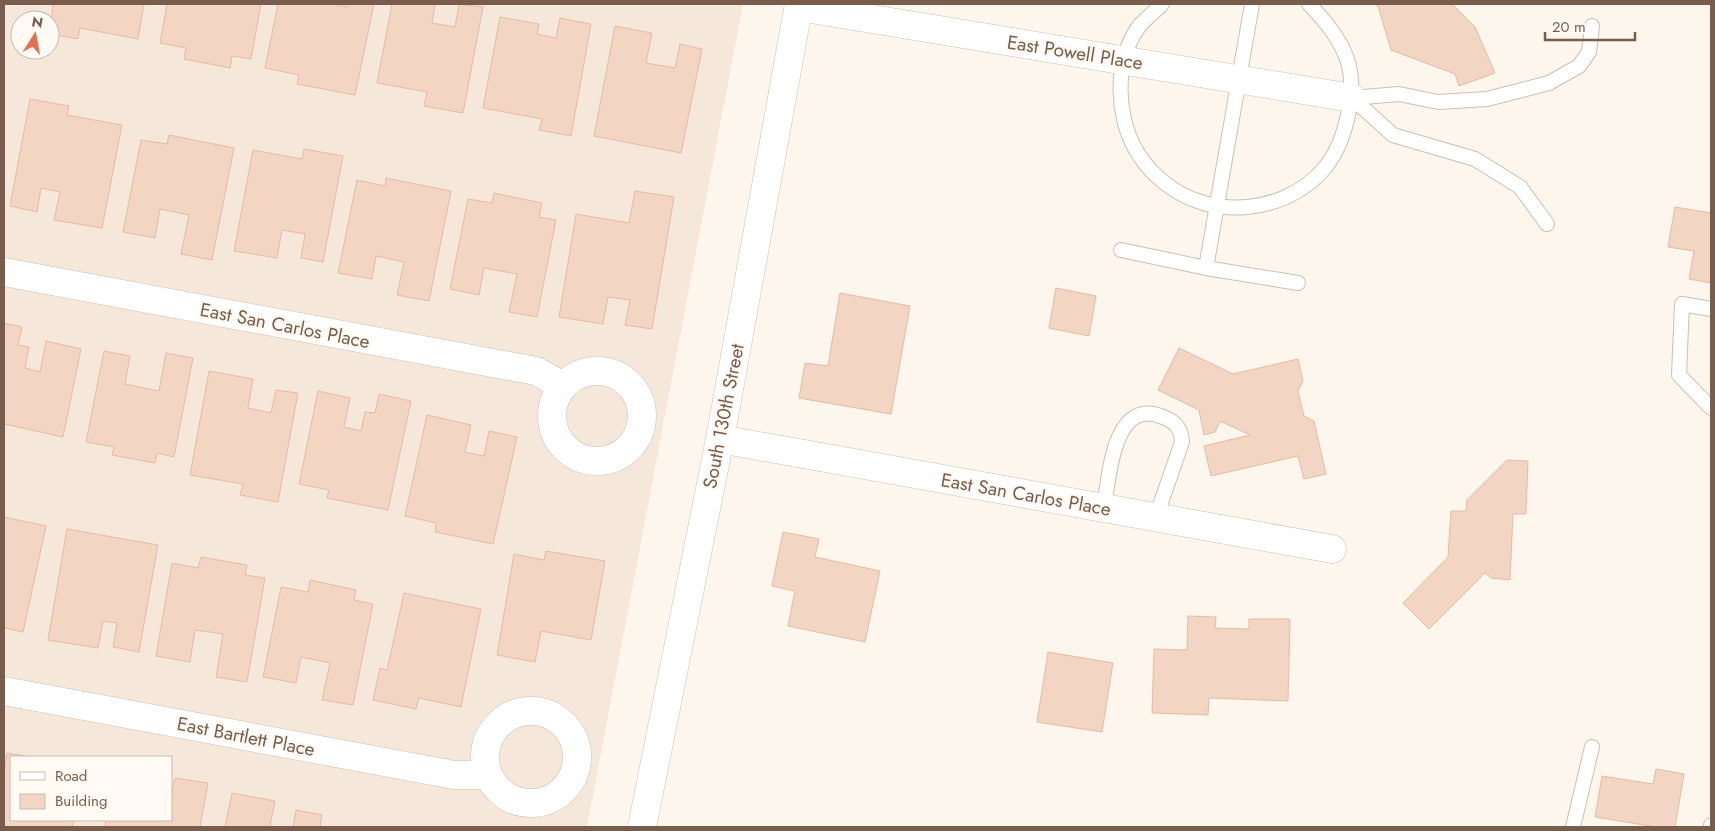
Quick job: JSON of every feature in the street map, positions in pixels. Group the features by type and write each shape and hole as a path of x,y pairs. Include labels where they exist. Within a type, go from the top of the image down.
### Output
{"street":[{"name":"East Powell Place","path":"799,5 1352,98"},
{"name":"South 130th Street","path":"642,827 720,439 799,5"},
{"name":"East San Carlos Place","path":"4,272 536,371 563,386"},
{"name":"East San Carlos Place","path":"720,439 1332,549"},
{"name":"East Bartlett Place","path":"4,691 454,775 488,775"}],"lane":[{"path":"1162,4 1139,27 1124,60 1119,99 1128,137 1148,170 1179,194 1216,207 1256,207 1293,194 1323,170 1344,136 1352,98 1348,60 1331,27 1309,4"},
{"path":"1206,268 1252,4"},
{"path":"1352,98 1399,94 1438,102 1487,99 1549,83 1580,66 1589,52 1592,26"},
{"path":"1352,98 1393,135 1474,159 1520,187 1547,224"},
{"path":"1121,250 1206,268 1298,283"},
{"path":"1711,309 1682,304 1679,375 1711,408"},
{"path":"1104,508 1118,437 1129,419 1141,414 1154,413 1172,421 1181,429 1182,442 1156,517"},
{"path":"1573,827 1592,747"}],"shaded area":[{"path":"4,4 743,4 587,827 4,827"}],"building":[{"path":"53,4 144,4 138,39 80,28 78,39 60,36 60,10 52,10"},
{"path":"167,4 261,4 251,59 232,56 230,68 184,59 186,48 160,43"},
{"path":"278,4 332,4 347,7 347,4 374,4 355,95 297,84 299,75 265,68"},
{"path":"392,4 435,4 432,23 455,27 459,4 483,7 463,113 424,106 427,92 377,83"},
{"path":"1373,4 1452,4 1475,27 1495,73 1459,86 1455,74 1391,50 1378,6"},
{"path":"500,17 539,24 537,34 556,38 560,18 591,24 571,136 539,130 542,119 483,108"},
{"path":"615,26 652,33 646,63 675,68 680,44 702,49 681,153 594,136"},
{"path":"30,99 69,106 67,115 122,125 102,228 54,220 60,192 41,188 37,212 10,206"},
{"path":"169,135 234,148 212,260 181,254 189,215 160,209 155,238 123,232 141,140 167,144"},
{"path":"304,149 343,156 323,262 301,258 305,234 282,230 277,258 234,251 253,150 302,159"},
{"path":"386,178 451,191 429,301 397,295 404,262 376,256 372,279 338,273 357,180 385,186"},
{"path":"635,191 674,197 652,329 625,325 630,300 608,297 603,324 559,317 576,214 629,223"},
{"path":"494,193 542,203 539,217 556,220 537,317 509,312 517,274 484,268 479,295 450,289 468,199 492,203"},
{"path":"1675,207 1711,213 1711,283 1689,279 1694,251 1668,247"},
{"path":"1056,288 1096,296 1089,336 1049,328"},
{"path":"840,293 910,306 891,414 799,398 805,363 828,366"},
{"path":"4,323 22,327 18,345 29,347 25,368 40,372 46,341 81,349 63,437 4,424"},
{"path":"1179,348 1233,374 1298,359 1303,381 1298,391 1304,416 1314,421 1326,474 1304,479 1298,456 1211,476 1204,446 1250,435 1220,421 1215,432 1204,435 1199,410 1158,390"},
{"path":"104,351 130,356 125,384 159,391 166,353 193,358 174,457 157,453 155,463 112,455 114,447 86,442"},
{"path":"209,371 253,379 248,408 271,413 276,390 298,393 278,502 240,495 243,484 190,475"},
{"path":"318,391 350,398 344,427 361,431 365,412 375,413 379,394 411,401 388,510 327,498 329,490 299,484"},
{"path":"427,415 471,425 465,452 484,456 489,431 517,437 493,544 435,532 436,523 405,516"},
{"path":"1507,460 1528,461 1526,514 1513,514 1510,580 1491,578 1485,573 1429,629 1403,603 1448,557 1451,511 1466,511 1467,500"},
{"path":"4,517 46,526 23,632 4,628"},
{"path":"67,529 158,545 139,652 113,647 117,623 103,621 98,648 48,640"},
{"path":"783,532 819,539 815,557 880,571 865,642 788,626 795,591 772,586"},
{"path":"546,551 605,561 591,640 541,631 535,662 497,655 514,554 544,560"},
{"path":"201,557 247,565 245,575 265,578 247,682 216,677 223,634 195,630 190,662 156,656 172,563 198,568"},
{"path":"310,580 356,590 354,600 373,604 353,705 322,700 330,663 301,657 296,683 263,677 281,587 308,592"},
{"path":"404,593 481,609 461,707 419,698 416,709 373,700 380,668 387,670"},
{"path":"1188,616 1216,617 1215,628 1249,629 1249,619 1290,619 1288,701 1209,698 1208,715 1152,713 1154,649 1187,650"},
{"path":"1048,652 1113,663 1102,732 1037,722"},
{"path":"7,753 25,756 10,756 10,821 74,821 72,827 4,827 4,773"},
{"path":"1656,769 1684,774 1675,827 1656,827 1595,817 1602,776 1653,784"},
{"path":"175,778 208,783 200,827 105,827 106,821 172,821 172,793"},
{"path":"232,793 275,801 270,826 279,827 225,827"},
{"path":"296,810 322,815 320,827 293,827"}]}
